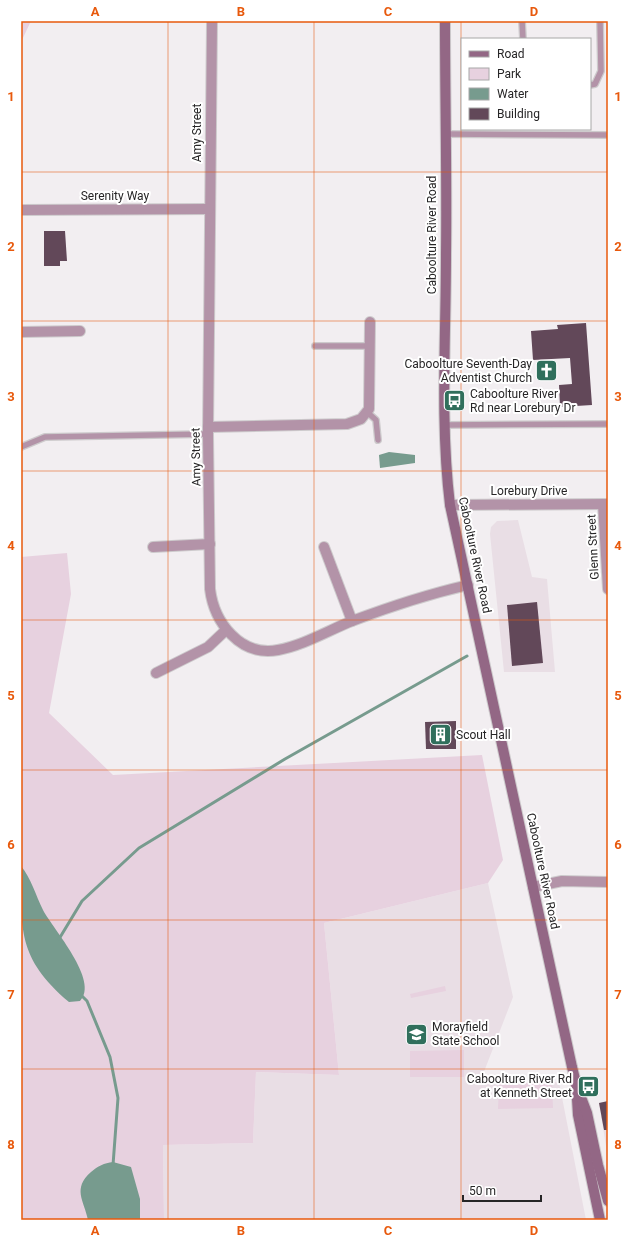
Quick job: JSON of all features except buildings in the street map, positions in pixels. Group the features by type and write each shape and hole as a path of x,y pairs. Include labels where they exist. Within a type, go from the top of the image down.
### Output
{"main road":[{"name":"Caboolture River Road","path":"445,21 444,134 446,252 444,425 446,469 450,505 576,1083 579,1121 600,1220"},
{"name":"Caboolture River Road","path":"576,1083 587,1112 598,1166 608,1201"}],"street":[{"name":"Amy Street","path":"212,21 208,430 211,600 220,621 234,638 261,650 277,650 296,645 352,621 468,585"},
{"name":"Serenity Way","path":"21,210 209,209"},
{"path":"208,430 347,424 362,418 369,410 370,322"},
{"path":"21,332 80,331"},
{"name":"Lorebury Drive","path":"450,505 606,504"},
{"name":"Glenn Street","path":"606,504 608,589"},
{"path":"153,547 210,544"},
{"path":"324,547 352,621"},
{"path":"156,673 208,647 226,630"},
{"path":"533,887 562,882 608,882"}],"lane":[{"path":"522,21 523,38"},
{"path":"591,85 595,84 602,71 600,21"},
{"path":"444,134 608,135"},
{"path":"315,346 370,346"},
{"path":"367,412 376,420 378,440"},
{"path":"444,425 608,424"},
{"path":"21,447 45,437 208,430"}],"shaded area":[{"path":"518,520 532,577 547,579 555,672 504,672 490,534 491,527 497,521"},
{"name":"Morayfield State School","path":"488,883 513,997 480,1082 559,1082 586,1220 164,1220 163,1145 253,1143 256,1072 339,1075 324,923"},
{"path":"608,1101 608,1158 599,1103"}],"green space":[{"path":"21,21 31,21 21,42"},
{"path":"67,553 71,594 49,713 113,775 482,755 503,860 488,883 324,923 339,1075 256,1072 253,1143 163,1145 164,1220 21,1220 21,557"},
{"path":"445,986 446,991 411,998 410,994"},
{"path":"464,1050 464,1077 410,1077 410,1051"},
{"path":"499,1083 552,1083 553,1108 498,1109"}],"water":[{"path":"389,452 415,455 415,463 380,468 379,455"},
{"path":"21,866 31,882 48,919 73,955 80,968 84,981 85,992 80,1001 69,1002 52,986 40,971 31,956 22,925"},
{"path":"113,1162 131,1167 140,1199 140,1220 88,1220 81,1195 82,1184 85,1178 96,1168"}],"waterway":[{"path":"59,939 82,901 139,848 285,759 467,656"},
{"path":"82,996 87,1001 110,1057 118,1098 113,1165"}],"place":[{"name":"Caboolture Seventh-Day Adventist Church","path":"547,371"},
{"name":"Caboolture River Rd near Lorebury Dr","path":"455,401"},
{"name":"Scout Hall","path":"441,735"},
{"name":"Morayfield State School","path":"417,1034"},
{"name":"Caboolture River Rd at Kenneth Street","path":"588,1086"}]}
